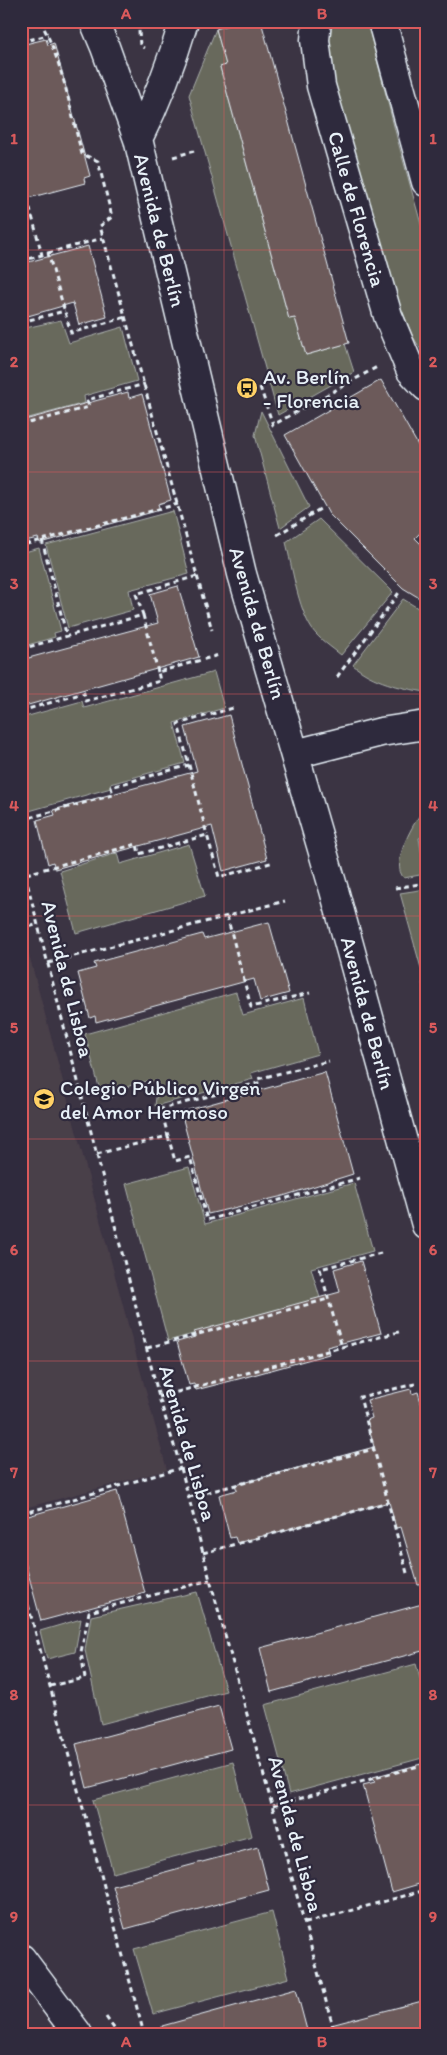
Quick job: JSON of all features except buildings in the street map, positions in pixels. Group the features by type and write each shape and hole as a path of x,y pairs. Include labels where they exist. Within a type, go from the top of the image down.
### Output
{"street":[{"name":"Avenida de Berlín","path":"94,21 138,139 242,574 295,754 426,1225"},
{"path":"138,139 155,105 171,64 184,21"},
{"name":"Calle de Florencia","path":"317,21 315,40 321,86 388,316 411,371 426,387"},
{"path":"382,21 426,182"},
{"path":"295,754 382,732 426,725"},
{"path":"21,1958 78,2034"}],"path":[{"path":"40,21 48,35 60,72 82,154 98,161 102,174 112,217 100,226 212,630"},
{"path":"21,42 48,35"},
{"path":"21,174 42,255"},
{"path":"21,260 103,238"},
{"path":"48,253 71,333 126,317"},
{"path":"21,322 64,310"},
{"path":"260,388 273,425 382,364"},
{"path":"21,425 90,407 87,400 145,384"},
{"path":"21,539 23,545 178,504"},
{"path":"277,535 320,509"},
{"path":"42,540 67,637"},
{"path":"21,710 84,693 86,701 160,681 136,594 197,576"},
{"path":"337,677 401,590"},
{"path":"21,649 143,615"},
{"path":"158,672 219,655"},
{"path":"233,708 178,724 207,835 219,877 274,862"},
{"path":"21,820 113,795 111,787 189,765"},
{"path":"26,874 137,844 139,854 207,835"},
{"path":"426,841 426,850"},
{"name":"Avenida de Lisboa","path":"21,859 159,1397 181,1468 335,2034"},
{"path":"395,888 426,883"},
{"path":"48,964 285,901"},
{"path":"227,916 251,1008 310,992"},
{"path":"21,929 39,924"},
{"path":"329,1061 257,1079 258,1083 161,1109 168,1136 175,1161 190,1157 207,1220 360,1178"},
{"path":"97,1154 168,1136"},
{"path":"342,1347 320,1269 381,1253"},
{"path":"147,1348 328,1299"},
{"path":"159,1397 402,1331"},
{"path":"407,1573 360,1397 415,1384"},
{"path":"189,1497 374,1449"},
{"path":"21,1514 181,1468"},
{"path":"203,1553 388,1502"},
{"path":"21,1579 144,2034"},
{"path":"50,1686 85,1678 81,1652 89,1612 210,1580"},
{"path":"273,1806 426,1764"},
{"path":"305,1923 426,1890"}],"shaded area":[{"name":"Colegio Público Virgen del Amor Hermoso","path":"24,936 167,1470 21,1509 21,937"}],"green space":[{"path":"329,21 367,21 426,242 426,358 412,335 398,300 358,165 330,64"},
{"path":"216,29 226,65 220,67 289,319 295,318 306,355 345,344 354,372 278,415 189,95"},
{"path":"61,320 69,343 123,327 137,381 84,396 85,403 21,420 21,329"},
{"path":"261,411 309,507 280,528 255,435"},
{"path":"173,511 189,574 129,590 133,610 68,628 46,545"},
{"path":"319,519 393,592 341,655 318,636 307,620 296,587 286,542"},
{"path":"39,548 61,631 54,633 55,637 21,647 21,553"},
{"path":"403,599 426,613 426,692 378,680 353,665"},
{"path":"214,672 224,708 174,723 185,763 110,784 111,788 29,811 21,782 21,718 82,701 84,708"},
{"path":"426,807 426,836 419,838 425,874 404,878 400,871 401,853 410,831"},
{"path":"189,844 205,896 76,933 60,871 117,853 120,864"},
{"path":"426,889 426,979 424,979 400,893"},
{"path":"236,992 243,1015 304,998 318,1054 251,1073 253,1079 155,1106 158,1081 133,1085 121,1090 111,1098 100,1091 85,1034"},
{"path":"189,1167 205,1224 354,1183 373,1251 311,1268 320,1298 168,1341 126,1184"},
{"path":"197,1592 226,1691 101,1724 85,1650 91,1616"},
{"path":"81,1619 75,1652 47,1659 40,1631"},
{"path":"416,1664 423,1689 426,1689 426,1757 289,1794 265,1705"},
{"path":"233,1762 252,1836 113,1873 93,1800"},
{"path":"272,1912 289,1978 153,2014 134,1949"}],"place":[{"name":"Av. Berlín - Florencia","path":"247,388"},
{"name":"Colegio Público Virgen del Amor Hermoso","path":"44,1099"}]}
